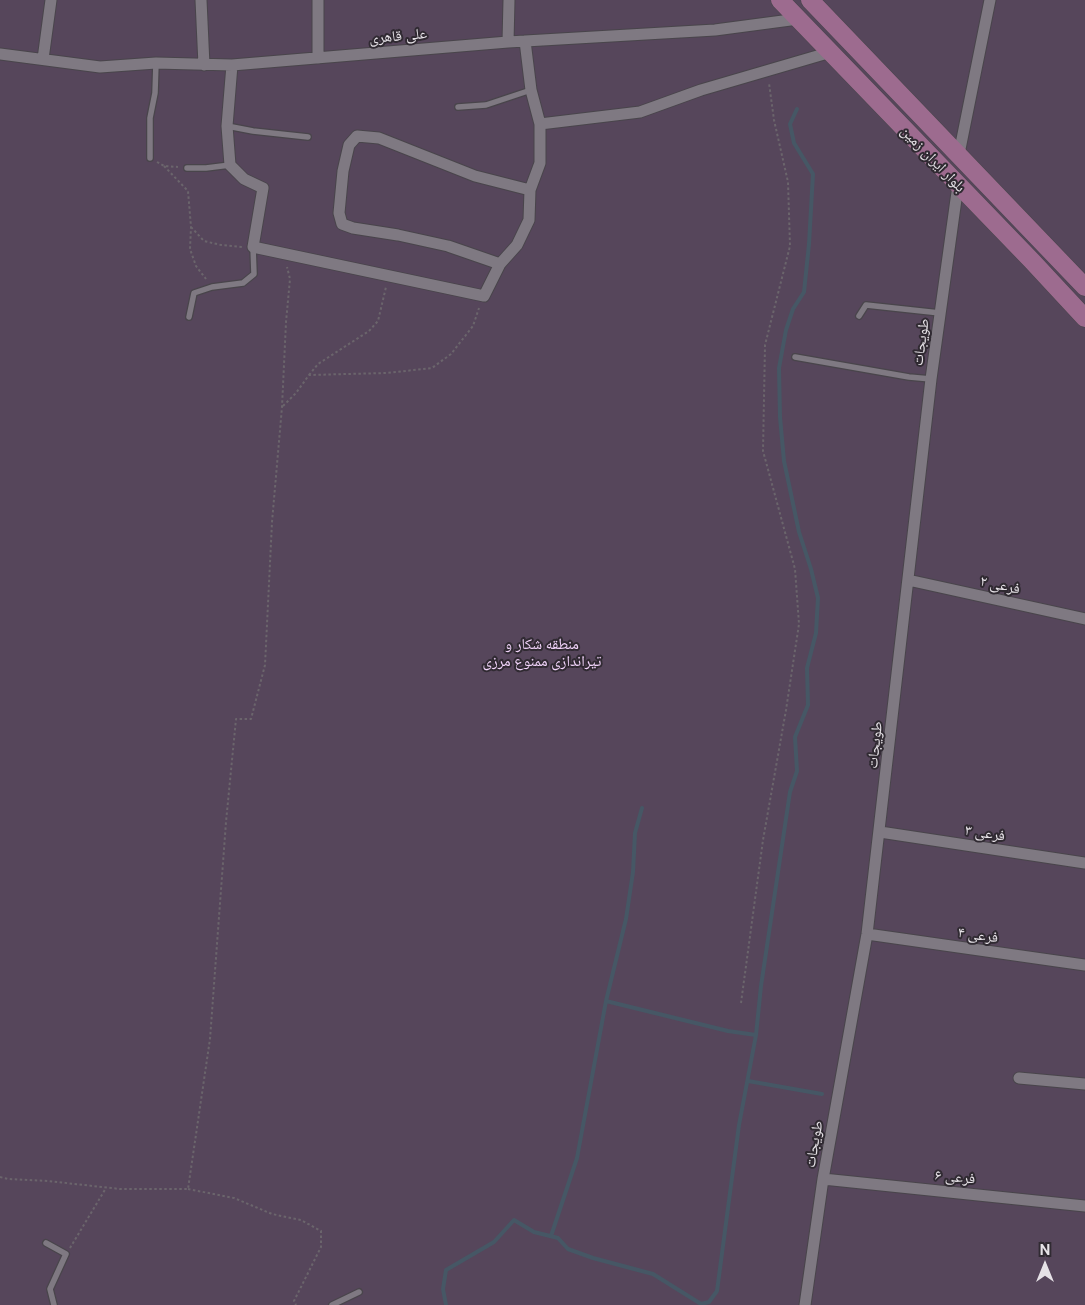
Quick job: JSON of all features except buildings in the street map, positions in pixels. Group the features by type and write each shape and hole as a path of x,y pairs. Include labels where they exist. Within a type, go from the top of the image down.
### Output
{"main road":[{"name":"بلوار ایران زمین","path":"780,0 1085,318"},
{"name":"بلوار ایران زمین","path":"810,0 1085,287"}],"street":[{"path":"43,59 51,0"},
{"path":"201,0 204,65"},
{"path":"318,0 318,58"},
{"path":"508,42 509,0"},
{"path":"959,154 990,0"},
{"name":"علی قاهری","path":"0,54 100,67 156,64 232,65 508,42 716,30 798,19"},
{"path":"232,65 227,126 230,165 244,179 263,188 253,247 484,296 500,264 517,245 528,220 530,190 540,163 540,124 531,90 525,41"},
{"path":"540,124 640,112 701,90 831,52"},
{"path":"500,264 448,246 353,228 342,224 339,212 348,145 356,136 379,138 475,176 530,190"},
{"name":"طویجات","path":"805,1305 823,1179 867,934 931,379 958,185"},
{"name":"فرعی ۲","path":"908,580 1085,619"},
{"path":"1085,613 1085,619"},
{"name":"فرعی ۳","path":"880,832 1085,863"},
{"name":"فرعی ۴","path":"867,934 1085,965"},
{"path":"1019,1078 1085,1084"},
{"name":"فرعی ۶","path":"823,1179 1085,1206"}],"lane":[{"path":"150,158 150,118 155,93 156,64"},
{"path":"458,108 486,105 531,90"},
{"path":"227,126 253,132 308,137"},
{"path":"187,168 230,165"},
{"path":"189,316 194,293 212,287 243,283 254,274 253,247"},
{"path":"859,316 866,304 940,313"},
{"path":"794,357 909,377 931,379"},
{"path":"46,1243 66,1254 50,1289 54,1305"},
{"path":"332,1305 359,1292"}],"path":[{"path":"741,1004 763,840 799,624 794,569 763,451 765,345 790,246 788,182 774,120 767,71"},
{"path":"150,158 164,166 188,191 191,227 190,249 196,266 212,287"},
{"path":"164,166 187,168"},
{"path":"191,227 204,241 221,245 253,247"},
{"path":"188,1189 210,1039 226,822 236,719 251,719 265,664 272,522 282,407 290,278 288,268 272,251"},
{"path":"282,407 296,393 318,364 369,331 378,321 388,276"},
{"path":"309,375 387,373 432,368 450,354 473,326 484,296"},
{"path":"0,1177 48,1180 106,1188 188,1189 234,1198 272,1214 300,1220 321,1231 322,1247 294,1301 296,1305"},
{"path":"66,1254 106,1188"}],"green space":[{"name":"منطقه شکار و تیراندازی ممنوع مرزی","path":"0,0 1085,0 1085,1305 0,1305"}],"waterway":[{"path":"446,1305 443,1289 446,1270 494,1242 514,1220 534,1232 558,1238 568,1249 593,1258 653,1274 701,1304 709,1302 717,1291 739,1125 756,1035 761,986 790,792 797,771 795,737 808,705 807,668 816,633 818,598 799,532 784,461 780,417 779,368 786,330 793,309 804,292 813,174 794,143 790,124 797,109"},
{"path":"642,808 635,833 633,872 626,919 606,1001 728,1031 756,1035"},
{"path":"551,1236 577,1158 606,1001"},
{"path":"748,1081 822,1094"}]}
